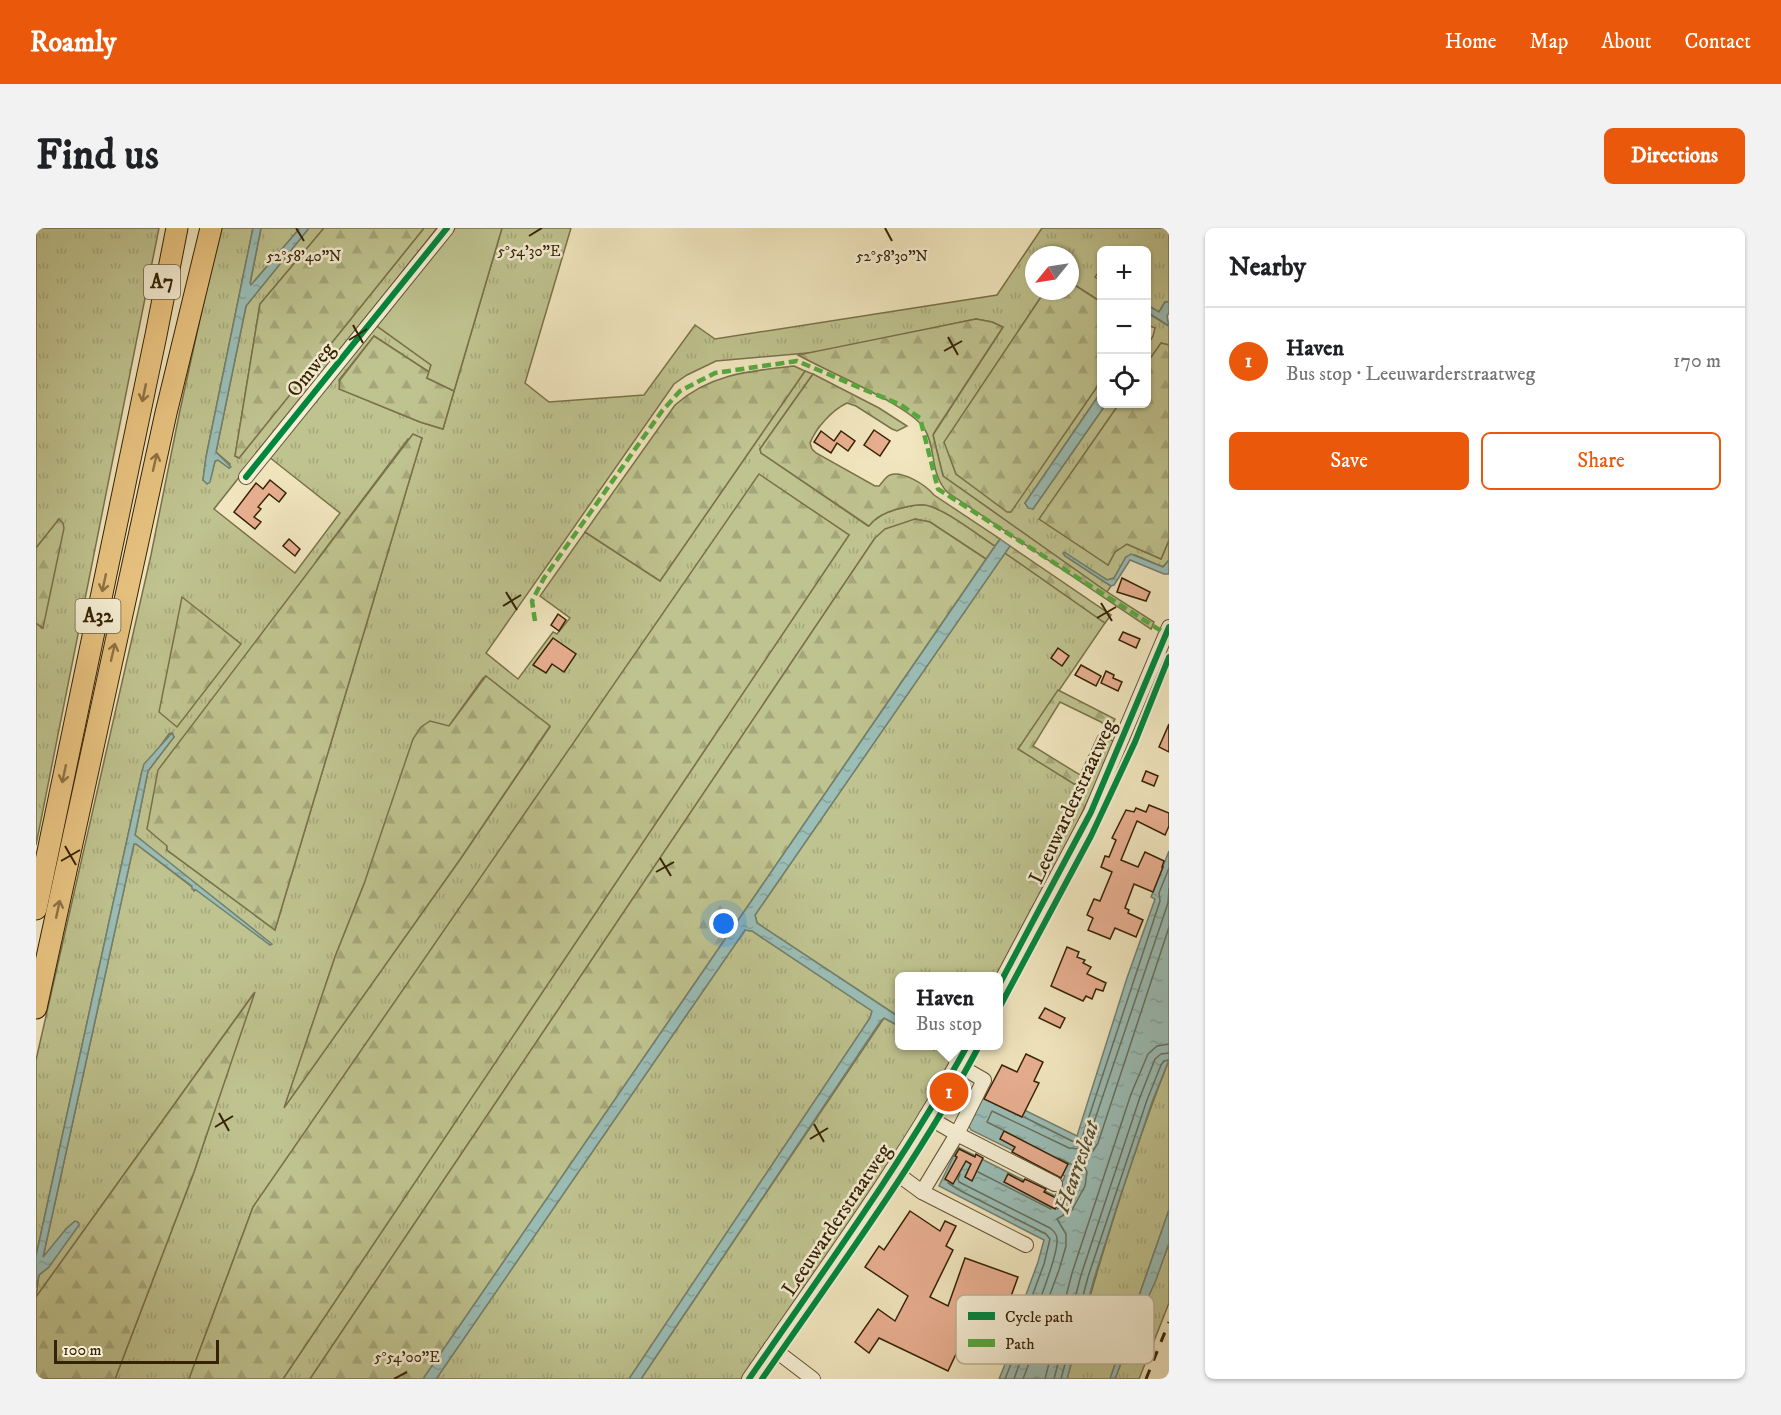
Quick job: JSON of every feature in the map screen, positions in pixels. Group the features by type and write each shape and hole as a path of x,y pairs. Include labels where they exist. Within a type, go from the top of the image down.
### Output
{"highway":[{"name":"A7","path":"156,335 167,228"},
{"name":"A32","path":"36,909 177,228"},
{"name":"A32","path":"166,412 201,228"},
{"name":"A32","path":"36,1008 166,412 211,228"}],"street":[{"name":"Omweg","path":"246,477 447,228"},
{"name":"Leeuwarderstraatweg","path":"1003,979 1091,812 1169,627"},
{"name":"Leeuwarderstraatweg","path":"749,1379 892,1170 965,1050"},
{"path":"922,1192 957,1134 984,1080 956,1064"},
{"path":"926,1116 1055,1184"},
{"path":"892,1170 922,1192 1026,1245"},
{"path":"771,1347 813,1379"}],"green space":[{"path":"36,228 159,228 36,845 36,623 42,628 59,520 36,548"},
{"path":"220,228 253,228 206,457 203,480 210,481 215,461 218,460 229,468 230,464 216,452 246,306 309,228 324,228 260,304 235,456 239,458 424,228 437,228 214,509 295,573 340,513 269,457 450,228 455,228 377,326 431,365 429,372 374,336 339,380 340,389 420,422 443,429 502,228 571,228 525,383 549,402 644,395 695,325 715,339 997,295 1025,253 1025,300 1039,300 945,442 956,474 1010,512 1097,387 1097,398 1025,503 1033,509 1103,408 1116,408 1040,519 1108,565 1115,552 1127,544 1161,559 1169,540 1169,560 1163,567 1135,555 1126,557 1114,578 1107,580 1063,553 1111,586 1107,592 943,476 933,435 1003,327 992,322 976,319 819,352 716,361 674,384 486,653 518,679 553,632 557,634 570,618 540,596 585,532 660,581 805,371 813,374 760,449 761,453 868,526 878,517 897,509 925,505 951,516 995,546 986,559 930,522 915,519 875,538 310,1379 283,1379 849,535 759,475 253,1207 189,1379 115,1379 194,1172 254,993 36,1297 39,1275 49,1267 75,1221 66,1229 45,1258 43,1257 134,844 192,887 194,891 198,887 135,835 148,771 174,737 172,733 142,771 36,1256 36,1060 151,555","holes":["422,438 275,930 167,850 167,846 317,560 408,439","486,676 550,727 461,858 285,1106 335,957 364,884 449,726"]},
{"path":"261,228 300,228 251,285 250,284"},
{"path":"324,228 424,228 239,458 235,456 260,304"},
{"path":"455,228 502,228 454,391 427,378 431,365 377,326"},
{"path":"1042,228 1169,228 1169,302 1165,302 1159,312 1151,307 1151,246 1097,246 1097,274 1095,277 1097,278 1097,299 1079,288 1079,246 1030,246"},
{"path":"1079,288 1097,299 1097,387 1011,512 1007,512 956,474 944,442 1039,300 1079,300"},
{"path":"1151,315 1169,326 1169,345 1161,343 1151,357 1151,339 1155,328 1151,326"},
{"path":"976,319 1003,327 933,435 943,476 1107,592 1154,622 1151,629 947,492 938,477 928,436 915,419 885,399 798,355"},
{"path":"374,336 429,372 427,378 454,391 443,429 339,389 340,380"},
{"path":"1161,343 1169,345 1169,540 1161,559 1127,544 1115,552 1108,565 1039,519 1116,408 1151,408 1151,357"},
{"path":"794,366 805,371 660,581 585,532 675,405 716,380 746,372"},
{"path":"813,374 879,408 907,426 897,431 847,403 830,415 816,431 810,443 816,453 875,486 879,486 887,477 895,474 914,479 1000,539 995,546 951,516 925,505 889,512 878,517 869,526 761,453 760,449"},
{"path":"413,434 422,438 275,930 167,850 167,846 147,829 158,770"},
{"path":"759,474 849,535 283,1379 189,1379 253,1207"},
{"path":"59,519 64,528 43,628 36,623 36,548"},
{"path":"915,519 930,522 986,559 423,1379 310,1379 875,538 885,529"},
{"path":"1010,546 1111,615 1105,623 1005,553"},
{"path":"1005,553 1105,623 1019,749 1074,784 1088,782 1107,738 1115,742 1074,830 999,972 895,972 895,1014 757,923 755,915"},
{"path":"182,597 241,644 177,727 159,712"},
{"path":"486,676 550,726 461,858 284,1108 413,739 421,727 430,721 449,726"},
{"path":"1058,690 1115,719 1110,730 1101,722 1060,702 1033,746 1080,775 1101,734 1107,738 1088,782 1074,784 1018,749"},
{"path":"745,930 752,931 872,1011 870,1018 629,1379 436,1379"},
{"path":"255,992 194,1172 115,1379 36,1379 36,1297"},
{"path":"884,1018 895,1024 895,1050 957,1050 896,1154 742,1379 641,1379"},
{"path":"1169,1060 1169,1210 1139,1295 1090,1295 1114,1218"},
{"path":"1169,1243 1169,1303 1154,1341 1154,1295 1149,1295"},
{"path":"1071,1364 1115,1364 1110,1379 1067,1379"},
{"path":"1121,1364 1145,1364 1139,1379 1115,1379"}],"water":[{"path":"253,228 261,228 251,285 300,228 309,228 246,306 216,452 231,467 229,468 218,460 215,461 210,482 207,484 203,480 206,457"},
{"path":"1165,302 1169,302 1167,316 1169,326 1151,315 1151,307 1159,312"},
{"path":"1097,398 1097,408 1103,408 1033,509 1028,508 1025,503"},
{"path":"1000,539 1010,546 755,915 757,923 895,1014 895,1024 884,1018 880,1022 641,1379 629,1379 870,1018 872,1011 752,931 745,930 436,1379 423,1379"},
{"path":"1064,552 1107,580 1114,578 1126,557 1131,554 1163,567 1169,560 1169,574 1130,560 1114,585 1111,586 1065,556"},
{"path":"172,733 174,737 148,771 135,835 272,944 270,945 192,889 192,886 134,844 43,1257 75,1221 79,1225 49,1267 39,1275 36,1288 36,1256 142,771 144,764"},
{"name":"Hearresleat","path":"1169,851 1169,1060 1152,1102 1090,1295 1026,1295 1044,1240 939,1186 958,1147 1055,1196 1065,1176 971,1130 969,1126 986,1091 1077,1136 1127,978 1155,899 1151,897"},
{"path":"1169,1210 1169,1243 1149,1295 1139,1295"},
{"path":"1005,1364 1071,1364 1067,1379 999,1379"},
{"path":"1115,1364 1121,1364 1115,1379 1110,1379"}],"building":[{"path":"874,430 890,441 880,456 864,445"},
{"path":"821,431 834,441 841,431 855,441 848,451 837,443 831,453 814,442"},
{"path":"270,480 286,493 279,502 269,494 258,507 261,509 254,517 261,522 255,529 234,512 256,483 263,489"},
{"path":"289,539 300,549 295,556 283,546"},
{"path":"1122,578 1150,592 1146,601 1117,592"},
{"path":"558,614 566,620 559,631 551,625"},
{"path":"1123,632 1140,639 1136,648 1119,640"},
{"path":"553,638 576,654 564,672 552,664 546,673 533,665"},
{"path":"1058,648 1069,656 1062,666 1051,658"},
{"path":"1081,665 1101,676 1096,686 1075,675"},
{"path":"1106,671 1114,675 1113,678 1122,682 1118,691 1101,683"},
{"path":"1169,724 1169,752 1159,747"},
{"path":"1146,771 1158,776 1154,786 1142,781"},
{"path":"1149,805 1169,813 1169,826 1165,835 1137,821 1121,860 1138,867 1145,852 1164,861 1163,867 1153,892 1134,884 1125,908 1129,910 1128,913 1143,920 1136,937 1115,928 1110,939 1088,930 1093,918 1087,915 1094,899 1100,901 1112,872 1101,867 1105,856 1109,857 1116,840 1112,838 1126,810 1134,812 1136,808 1146,812"},
{"path":"1067,947 1079,952 1077,957 1085,960 1083,963 1091,967 1087,974 1106,983 1103,991 1096,989 1092,999 1086,996 1083,1001 1051,986"},
{"path":"1045,1008 1065,1018 1060,1028 1039,1018"},
{"path":"1026,1054 1043,1062 1034,1081 1039,1083 1022,1117 984,1099 1002,1065 1017,1072"},
{"path":"1004,1131 1068,1164 1061,1178 1012,1152 1015,1147 1000,1139"},
{"path":"959,1149 975,1157 976,1154 983,1158 972,1181 965,1177 971,1164 966,1161 953,1184 945,1179"},
{"path":"1008,1174 1023,1182 1025,1179 1046,1189 1044,1192 1060,1200 1055,1209 1004,1182"},
{"path":"910,1211 940,1231 945,1221 956,1226 946,1246 953,1250 930,1297 948,1306 965,1258 1018,1277 1011,1295 956,1295 956,1354 948,1371 879,1338 869,1353 855,1342 878,1309 895,1321 908,1296 865,1267 879,1246 884,1250"}],"railway":[{"path":"1154,1359 1169,1322"},
{"path":"1146,1379 1152,1364"}],"marked path":[{"path":"535,621 532,601 544,578 662,411 680,391 715,373 797,361 901,405 920,418 938,489 1166,634"}],"cycle path":[{"path":"246,477 447,228"},
{"path":"1003,978 1091,812 1169,627"},
{"path":"1003,1001 1091,836 1135,742 1169,657"},
{"path":"749,1379 890,1174 965,1050"},
{"path":"762,1379 903,1174 977,1050"}],"place":[{"name":"Haven","path":"949,1092"}]}
